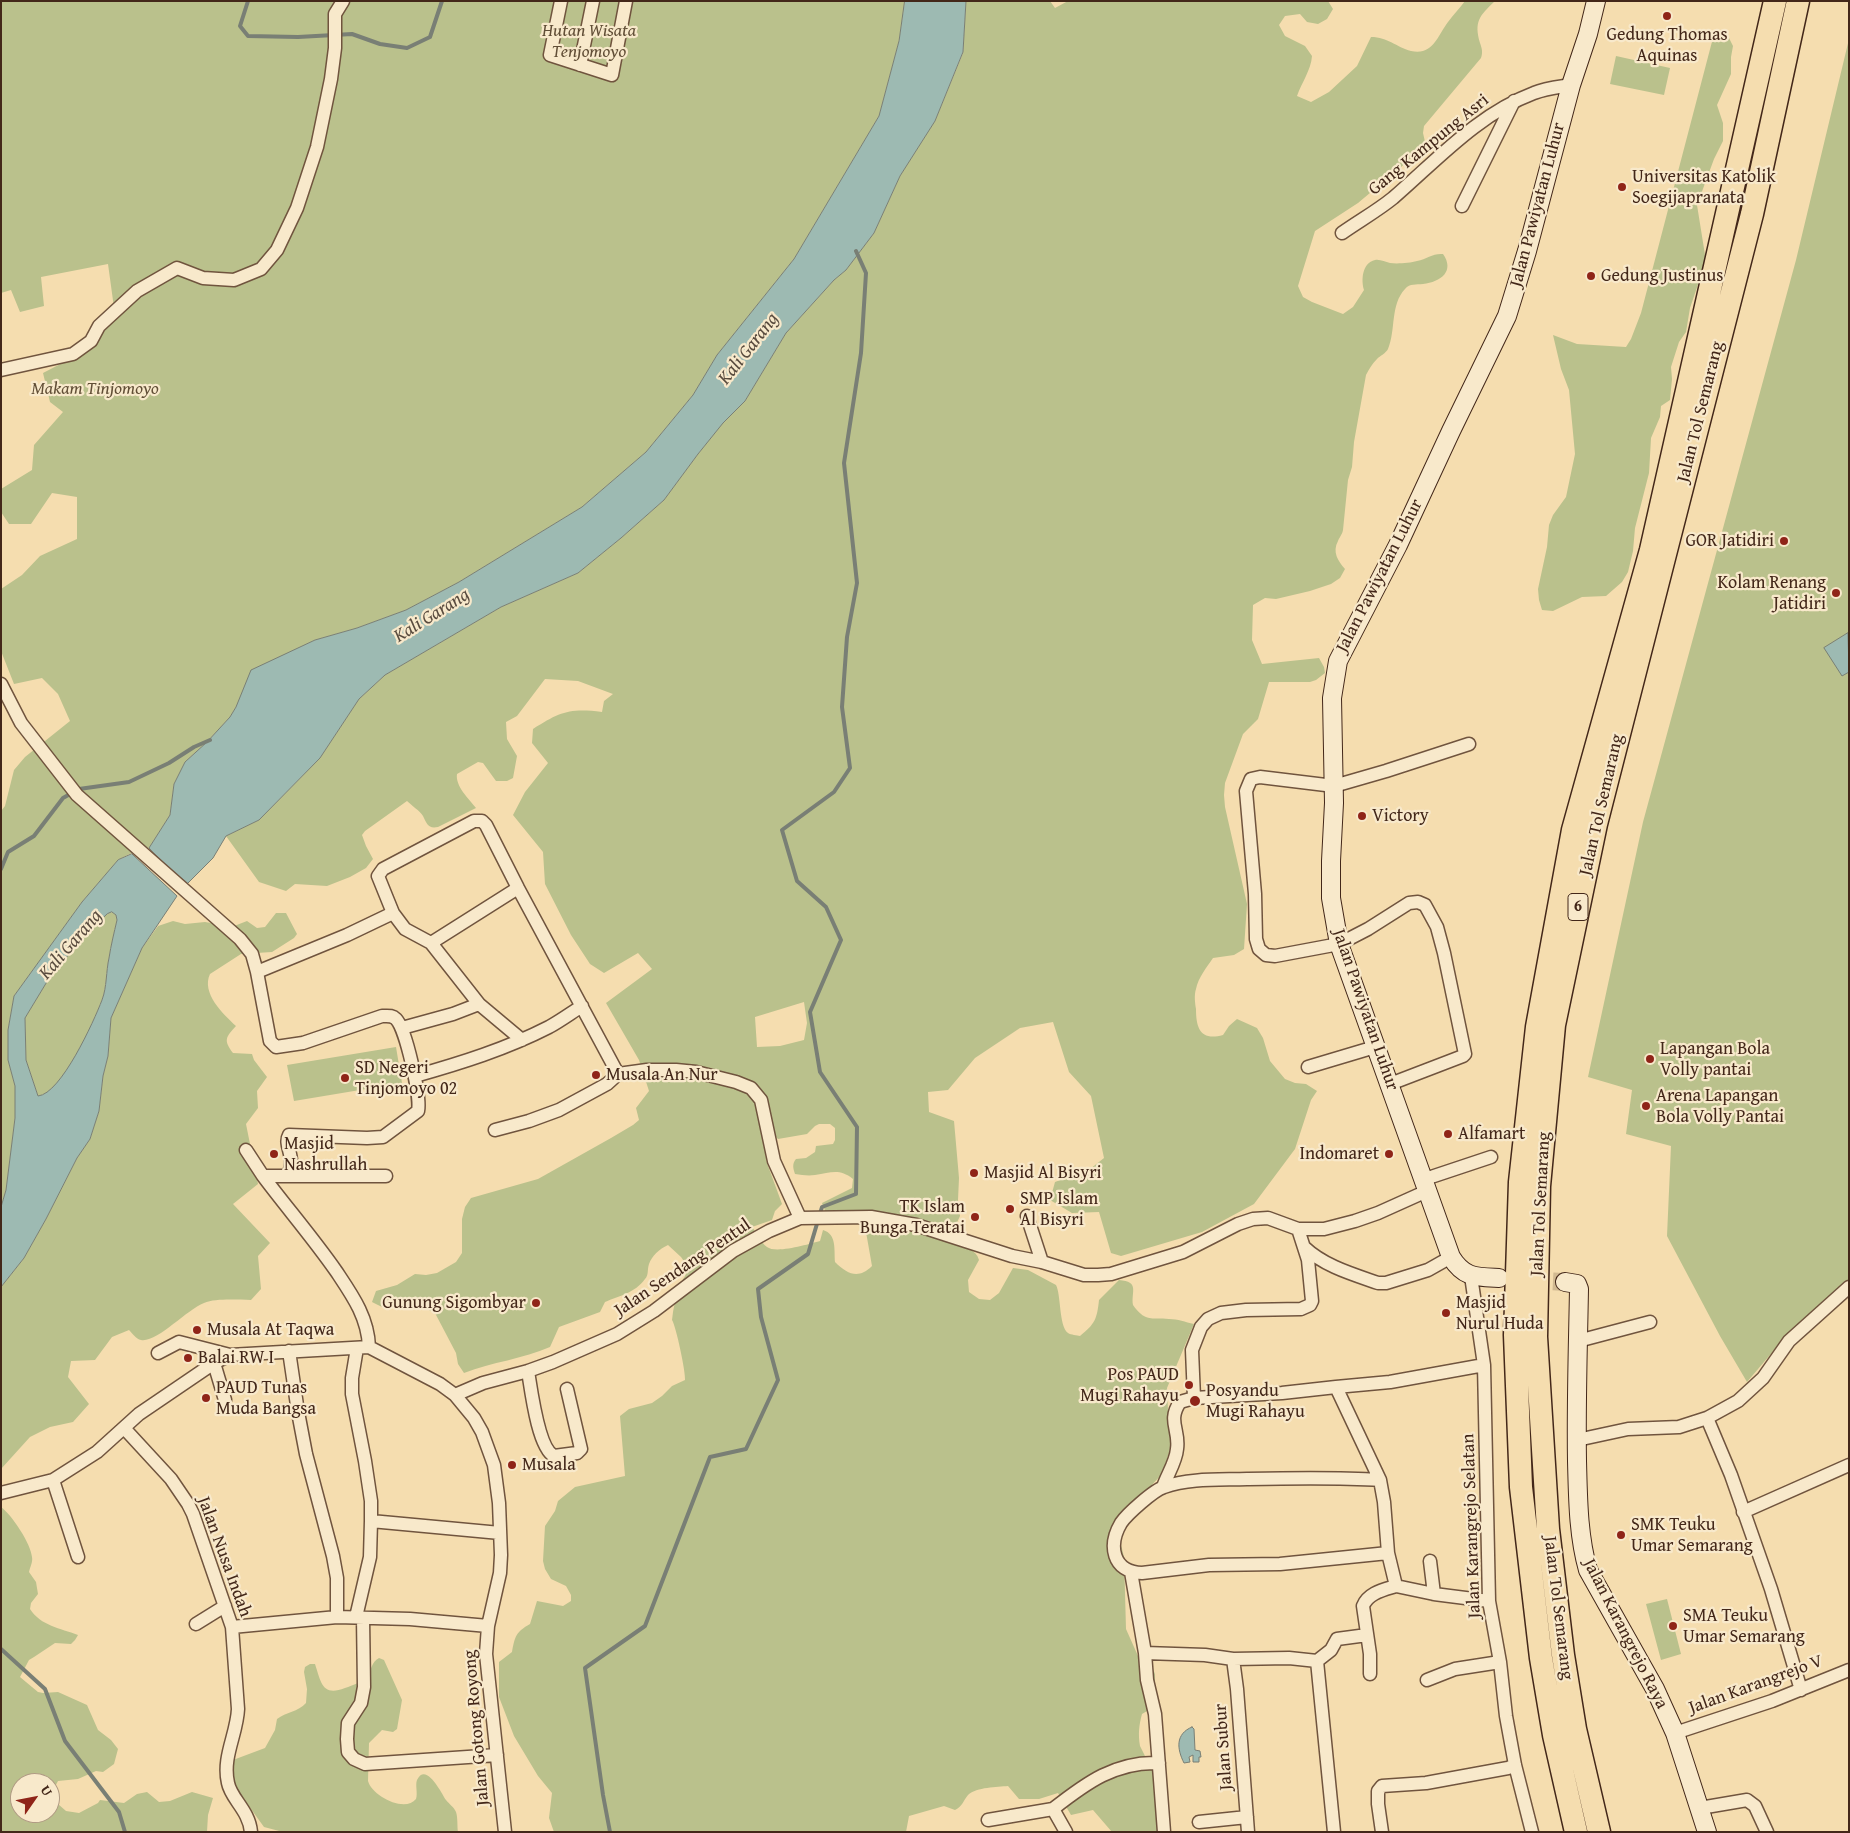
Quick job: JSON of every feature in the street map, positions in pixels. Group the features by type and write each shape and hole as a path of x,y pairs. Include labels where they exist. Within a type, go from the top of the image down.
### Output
{"highway":[{"name":"Jalan Tol Semarang","path":"1576,1832 1554,1734 1543,1668 1521,1487 1515,1335 1520,1182 1537,1027 1574,830 1650,550 1775,1"},
{"name":"Jalan Tol Semarang","path":"1599,1832 1575,1729 1562,1645 1548,1529 1536,1337 1539,1186 1554,1025 1596,824 1752,214 1798,1"}],"main road":[{"name":"Jalan Pawiyatan Luhur","path":"1471,1276 1457,1266 1451,1257 1338,944 1331,898 1334,786 1332,698 1338,661 1398,545 1507,316 1530,242 1571,85 1588,34 1596,1"},
{"path":"1471,1276 1498,1278"},
{"name":"Jalan Karangrejo Raya","path":"1569,1283 1577,1284 1579,1289 1577,1440 1582,1550 1588,1570 1656,1689 1675,1733 1707,1832"}],"street":[{"path":"1,370 74,354 91,341 99,326 137,291 177,268 203,278 234,280 261,268 277,250 297,208 317,146 332,79 335,48 335,14 343,1"},
{"path":"560,1 550,55 612,75 626,1"},
{"path":"580,65 592,1"},
{"name":"Gang Kampung Asri","path":"1342,233 1391,199 1462,136 1489,116 1514,101 1536,92 1571,85"},
{"path":"1462,206 1514,101"},
{"path":"1,684 20,723 77,795 240,939 252,954 270,1041 276,1047 303,1043 382,1016 390,1015 396,1019 402,1028 414,1076 418,1110 383,1137 289,1135 287,1139 292,1161 288,1176"},
{"path":"1390,1084 1465,1054 1437,927 1425,905 1418,902 1409,903 1368,930 1338,944 1275,956 1266,954 1259,949 1256,939 1254,884 1246,791 1252,779 1260,776 1334,786 1469,744"},
{"path":"522,1040 479,1004 431,943 405,929 393,913 378,876 383,869 478,820 486,825 618,1074"},
{"path":"431,943 518,888"},
{"path":"257,972 347,935 393,913"},
{"path":"402,1028 454,1014 479,1004"},
{"path":"414,1076 467,1062 522,1040 551,1026 582,1006"},
{"path":"1308,1067 1375,1046"},
{"path":"495,1130 529,1121 559,1110 607,1084 618,1074 646,1070 690,1072 736,1082 751,1088 761,1100 774,1161 806,1218"},
{"path":"246,1150 263,1176 319,1246 355,1300 366,1326 363,1348 352,1378 352,1394 371,1501 370,1557 360,1618 364,1688 361,1703 348,1723 348,1752 354,1759 365,1764 497,1755"},
{"name":"Jalan Sendang Pentul","path":"454,1394 483,1383 528,1371 584,1350 617,1334 654,1311 734,1251 769,1231 806,1218 870,1218 916,1225 976,1246 1042,1262 1084,1275 1111,1274 1183,1252 1238,1224 1253,1219 1268,1218 1298,1229 1324,1229 1355,1222 1425,1186 1491,1157"},
{"path":"263,1176 386,1176"},
{"path":"1027,1216 1042,1262"},
{"path":"1194,1398 1192,1350 1201,1328 1208,1319 1221,1313 1301,1308 1310,1305 1312,1296 1304,1247 1298,1229"},
{"path":"1304,1247 1313,1256 1336,1268 1378,1283 1386,1283 1428,1270 1451,1257"},
{"name":"Jalan Karangrejo Selatan","path":"1471,1276 1484,1364 1489,1601 1515,1765 1532,1832"},
{"path":"1577,1440 1628,1429 1679,1427 1707,1418 1738,1402 1763,1378 1789,1341 1849,1287"},
{"path":"1578,1342 1650,1322"},
{"path":"158,1354 179,1342 230,1355 363,1348 432,1379 454,1394"},
{"path":"289,1351 306,1454 337,1578 337,1617"},
{"path":"1,1493 53,1480 97,1452 139,1414 214,1363 230,1355"},
{"path":"214,1363 225,1400"},
{"path":"1163,1487 1177,1450 1178,1440 1173,1417 1174,1410 1180,1402 1194,1398 1264,1395 1398,1381 1484,1364"},
{"path":"528,1371 534,1407 542,1436 550,1453 554,1456 577,1453 581,1449 567,1390"},
{"path":"1336,1387 1380,1480 1384,1502 1388,1553 1396,1586"},
{"name":"Jalan Gotong Royong","path":"454,1394 474,1418 486,1441 494,1465 499,1504 502,1555 500,1573 488,1626 486,1668 494,1718 505,1832"},
{"path":"1707,1418 1731,1475 1771,1588 1801,1690"},
{"name":"Jalan Nusa Indah","path":"124,1428 171,1479 188,1504 232,1627 238,1718 227,1756 226,1774 228,1785 243,1808 251,1832"},
{"path":"1743,1512 1849,1465"},
{"path":"1380,1480 1302,1477 1194,1481 1163,1487 1129,1514 1120,1524 1114,1549 1121,1568 1131,1572 1214,1565 1280,1564 1388,1553"},
{"path":"53,1480 78,1558"},
{"path":"371,1521 500,1533"},
{"path":"1430,1561 1434,1594"},
{"path":"1131,1572 1145,1653 1147,1680 1155,1714 1164,1832"},
{"path":"1370,1674 1370,1654 1363,1606 1366,1600 1381,1591 1396,1586 1434,1594 1489,1601"},
{"path":"196,1624 224,1606"},
{"path":"232,1627 337,1617 410,1619 488,1626"},
{"path":"1145,1653 1205,1655 1233,1659 1289,1658 1317,1661 1331,1650 1337,1639 1367,1635"},
{"name":"Jalan Subur","path":"1233,1659 1248,1832"},
{"path":"1317,1661 1334,1832"},
{"path":"1427,1680 1455,1669 1500,1662"},
{"name":"Jalan Karangrejo V","path":"1675,1733 1772,1702 1849,1670"},
{"path":"988,1820 1053,1809 1085,1786 1115,1769 1137,1762 1159,1763"},
{"path":"1382,1832 1378,1797 1378,1791 1382,1786 1426,1783 1508,1768 1515,1765"},
{"path":"1700,1808 1746,1800 1755,1806 1767,1832"},
{"path":"1053,1809 1066,1832"},
{"path":"1199,1822 1248,1817"}],"green space":[{"path":"1,1 905,1 899,41 879,116 794,259 717,355 693,395 646,452 582,507 459,582 406,610 357,628 315,640 297,649 236,707 230,717 207,742 185,762 174,784 170,815 149,848 143,847 118,860 82,902 14,996 8,1030 8,1060 15,1086 15,1118 6,1190 1,1207 1,811 5,806 14,770 25,757 70,721 58,694 42,678 14,684 1,651 1,589 22,575 40,556 77,539 77,497 52,493 31,524 9,524 1,512 1,489 32,470 34,445 63,412 50,402 43,373 72,358 115,315 108,264 41,277 44,306 20,312 11,290 1,293"},
{"path":"966,1 1050,1 1055,8 1068,1 1328,1 1333,9 1327,19 1318,24 1307,22 1300,14 1285,16 1279,25 1285,36 1305,46 1312,56 1308,71 1297,96 1311,102 1329,92 1357,66 1371,37 1387,40 1411,51 1425,50 1434,43 1465,1 1495,1 1482,15 1478,24 1478,36 1482,50 1481,58 1424,126 1423,133 1426,146 1358,203 1315,231 1298,286 1303,297 1343,314 1353,307 1364,290 1365,268 1371,262 1377,260 1407,263 1436,254 1443,254 1447,266 1447,270 1440,278 1430,283 1411,285 1400,295 1395,310 1388,349 1378,358 1366,375 1354,442 1352,467 1348,480 1343,530 1336,545 1338,560 1345,569 1340,578 1331,584 1310,591 1276,599 1265,598 1253,605 1252,640 1262,664 1319,658 1325,673 1310,682 1269,682 1258,719 1243,734 1225,783 1224,795 1247,904 1244,949 1234,955 1213,958 1199,981 1195,991 1195,1002 1197,1022 1201,1032 1205,1035 1223,1035 1237,1019 1257,1028 1263,1038 1270,1061 1285,1079 1295,1083 1306,1084 1317,1091 1311,1100 1295,1149 1254,1204 1202,1232 1121,1256 1111,1253 1099,1212 1072,1213 1050,1200 1055,1182 1090,1169 1104,1158 1091,1096 1069,1072 1053,1022 1020,1028 975,1058 948,1090 928,1092 929,1112 954,1121 960,1216 953,1231 956,1244 976,1253 979,1260 968,1280 969,1292 979,1299 990,1300 999,1293 1013,1268 1028,1270 1056,1285 1065,1330 1069,1334 1080,1336 1094,1321 1099,1300 1119,1280 1126,1281 1132,1285 1133,1305 1145,1317 1194,1324 1167,1388 1168,1411 1175,1434 1162,1474 1116,1524 1124,1557 1126,1629 1138,1656 1153,1669 1155,1674 1159,1704 1142,1714 1139,1737 1140,1746 1157,1780 1161,1832 1112,1832 1093,1810 1071,1815 1058,1793 1039,1799 1019,1799 1008,1786 976,1790 968,1795 960,1807 955,1810 944,1806 909,1816 906,1832 554,1832 549,1818 552,1793 538,1776 514,1736 499,1697 499,1662 512,1652 517,1635 530,1624 537,1601 563,1606 571,1601 571,1595 566,1586 551,1579 543,1561 545,1526 555,1511 558,1501 575,1487 625,1476 620,1416 629,1409 652,1403 672,1386 685,1380 676,1331 672,1320 677,1294 688,1267 681,1257 668,1245 652,1258 646,1277 641,1284 626,1294 605,1302 600,1312 559,1327 550,1347 529,1355 464,1373 458,1364 456,1353 435,1313 425,1308 403,1305 382,1307 372,1302 376,1291 397,1285 415,1274 437,1273 456,1262 462,1253 462,1219 465,1207 471,1198 538,1179 639,1120 636,1108 649,1091 639,1060 606,1003 652,969 638,953 604,973 590,964 571,935 545,884 543,852 513,815 525,792 548,763 532,743 533,729 558,715 573,711 602,712 604,701 613,694 578,681 545,679 517,716 506,722 507,739 517,756 513,778 507,781 496,781 483,763 478,762 457,774 460,788 476,808 438,827 428,825 422,814 407,801 362,835 373,859 366,868 327,886 295,884 286,891 259,882 226,836 259,820 320,758 359,699 385,675 501,607 578,573 664,500 723,422 745,401 786,333 834,280 846,270 874,233 900,176 935,121 963,53","holes":["804,1002 807,1023 804,1040 780,1046 757,1047 755,1017","819,1124 830,1124 835,1128 833,1144 816,1146 815,1152 806,1158 796,1159 793,1164 794,1172 795,1174 807,1175 839,1172 853,1179 852,1188 822,1203 826,1213 855,1211 866,1232 872,1266 863,1273 854,1274 844,1270 835,1262 833,1239 831,1235 823,1230 820,1241 793,1248 771,1249 765,1245 752,1227 772,1220 775,1211 782,1204 767,1163 763,1142 774,1135 778,1139 807,1134"]},
{"path":"1714,34 1728,36 1733,46 1731,74 1717,105 1723,123 1723,141 1714,159 1697,205 1706,261 1690,308 1686,332 1679,342 1671,367 1670,400 1661,406 1660,417 1651,438 1649,473 1635,528 1633,551 1628,572 1622,582 1606,596 1582,597 1553,611 1542,610 1538,589 1547,547 1549,525 1553,515 1566,497 1575,454 1569,390 1561,369 1553,335 1577,344 1626,347 1631,339 1641,313"},
{"name":"GOR Jatidiri","path":"1849,39 1849,1283 1792,1329 1747,1382 1720,1336 1667,1236 1671,1146 1626,1134 1632,1090 1588,1077 1643,822 1796,260"},
{"path":"1616,56 1670,68 1664,95 1610,84"},
{"path":"112,912 116,915 117,920 102,1000 85,1039 67,1070 47,1092 38,1096 26,1060 25,1018 48,980 82,938 107,914"},
{"path":"276,913 286,913 297,934 294,938 272,952 241,954 210,974 208,981 208,988 215,1003 236,1026 227,1039 230,1049 233,1053 252,1054 254,1060 267,1077 257,1091 258,1108 246,1124 258,1184 233,1204 270,1243 258,1256 261,1289 251,1300 221,1300 204,1303 148,1340 139,1339 129,1330 112,1337 95,1360 71,1361 68,1377 89,1404 73,1422 50,1427 30,1437 1,1469 1,1287 24,1258 77,1158 90,1139 99,1111 103,1076 108,1056 111,1018 142,948 158,926 173,921 185,924 205,922 217,924 224,930 247,921 257,928 265,927"},
{"path":"396,1047 402,1083 294,1101 287,1065"},
{"path":"1,1507 20,1530 31,1551 32,1561 29,1572 36,1582 38,1594 31,1603 30,1609 34,1615 45,1623 78,1635 71,1644 55,1643 29,1660 20,1677 38,1692 58,1692 87,1705 98,1730 111,1740 118,1749 114,1764 103,1772 96,1771 78,1779 60,1781 60,1773 10,1773 10,1823 60,1823 60,1806 66,1811 79,1813 100,1800 124,1803 137,1794 147,1792 159,1802 170,1801 192,1792 213,1798 208,1815 207,1832 1,1832"},
{"path":"1667,1599 1681,1654 1661,1660 1646,1604"},
{"path":"379,1658 384,1660 402,1700 397,1729 393,1732 382,1730 369,1743 368,1781 371,1787 382,1797 389,1801 404,1804 411,1803 416,1799 416,1782 421,1775 429,1776 455,1810 458,1832 283,1832 264,1827 235,1787 230,1770 233,1760 265,1748 275,1730 277,1719 306,1703 305,1667 315,1664 321,1682 331,1691 354,1685 366,1677 374,1662"}],"water":[{"name":"Kali Garang","path":"905,1 966,1 963,52 935,121 900,176 874,233 846,270 834,280 786,333 745,401 723,423 664,500 578,573 501,607 385,675 359,699 320,758 259,820 226,836 213,858 185,886 149,848 170,815 174,784 185,762 230,717 251,670 315,640 357,628 406,610 459,582 582,507 646,452 693,395 717,355 794,259 879,116 899,41"},
{"path":"1848,633 1849,672 1842,676 1824,648"},
{"name":"Kali Garang","path":"132,854 177,896 142,948 111,1018 108,1056 103,1076 99,1111 90,1139 77,1158 24,1258 1,1287 1,1207 6,1190 15,1118 15,1086 8,1060 8,1030 14,996 82,902 118,860","holes":["112,912 116,915 117,920 108,963 105,990 98,1010 76,1055 57,1083 47,1092 38,1096 26,1060 25,1018 48,980 82,938 107,914"]},
{"path":"1192,1727 1194,1729 1195,1750 1200,1751 1201,1757 1199,1757 1199,1762 1193,1762 1193,1755 1189,1757 1190,1762 1184,1763 1179,1742 1186,1730"}],"waterway":[{"path":"248,1 240,26 248,36 298,37 352,34 380,44 407,48 430,37 442,1"},
{"path":"610,1832 585,1668 645,1626 710,1457 746,1449 778,1380 761,1317 758,1289 808,1254 822,1207 856,1194 857,1127 820,1072 810,1012 841,940 826,907 797,881 782,830 834,792 850,768 842,707 847,637 857,583 844,463 861,353 866,273 856,251"},
{"path":"1,869 8,852 34,836 63,798 79,789 129,782 169,763 194,747 210,740"},
{"path":"1,1649 45,1689 65,1741 119,1812 125,1832"}],"tunnel":[{"path":"1526,1280 1565,1282"}],"place":[{"name":"Gedung Thomas Aquinas","path":"1667,16"},
{"name":"Universitas Katolik Soegijapranata","path":"1622,187"},
{"name":"Gedung Justinus","path":"1591,276"},
{"name":"GOR Jatidiri","path":"1784,541"},
{"name":"Kolam Renang Jatidiri","path":"1836,593"},
{"name":"Victory","path":"1362,816"},
{"name":"Lapangan Bola Volly pantai","path":"1650,1059"},
{"name":"Musala An Nur","path":"596,1075"},
{"name":"SD Negeri Tinjomoyo 02","path":"345,1078"},
{"name":"Arena Lapangan Bola Volly Pantai","path":"1646,1106"},
{"name":"Alfamart","path":"1448,1134"},
{"name":"Masjid Nashrullah","path":"274,1154"},
{"name":"Indomaret","path":"1389,1154"},
{"name":"Masjid Al Bisyri","path":"974,1173"},
{"name":"SMP Islam Al Bisyri","path":"1010,1209"},
{"name":"TK Islam Bunga Teratai","path":"975,1217"},
{"name":"Gunung Sigombyar","path":"536,1303"},
{"name":"Masjid Nurul Huda","path":"1446,1313"},
{"name":"Musala At Taqwa","path":"197,1330"},
{"name":"Balai RW I","path":"188,1358"},
{"name":"Pos PAUD Mugi Rahayu","path":"1189,1385"},
{"name":"PAUD Tunas Muda Bangsa","path":"206,1398"},
{"name":"Posyandu Mugi Rahayu","path":"1195,1401"},
{"name":"Musala","path":"512,1465"},
{"name":"SMK Teuku Umar Semarang","path":"1621,1535"},
{"name":"SMA Teuku Umar Semarang","path":"1673,1626"}],"park label":[{"name":"Hutan Wisata Tenjomoyo","path":"589,41"},
{"name":"Makam Tinjomoyo","path":"95,389"}]}
